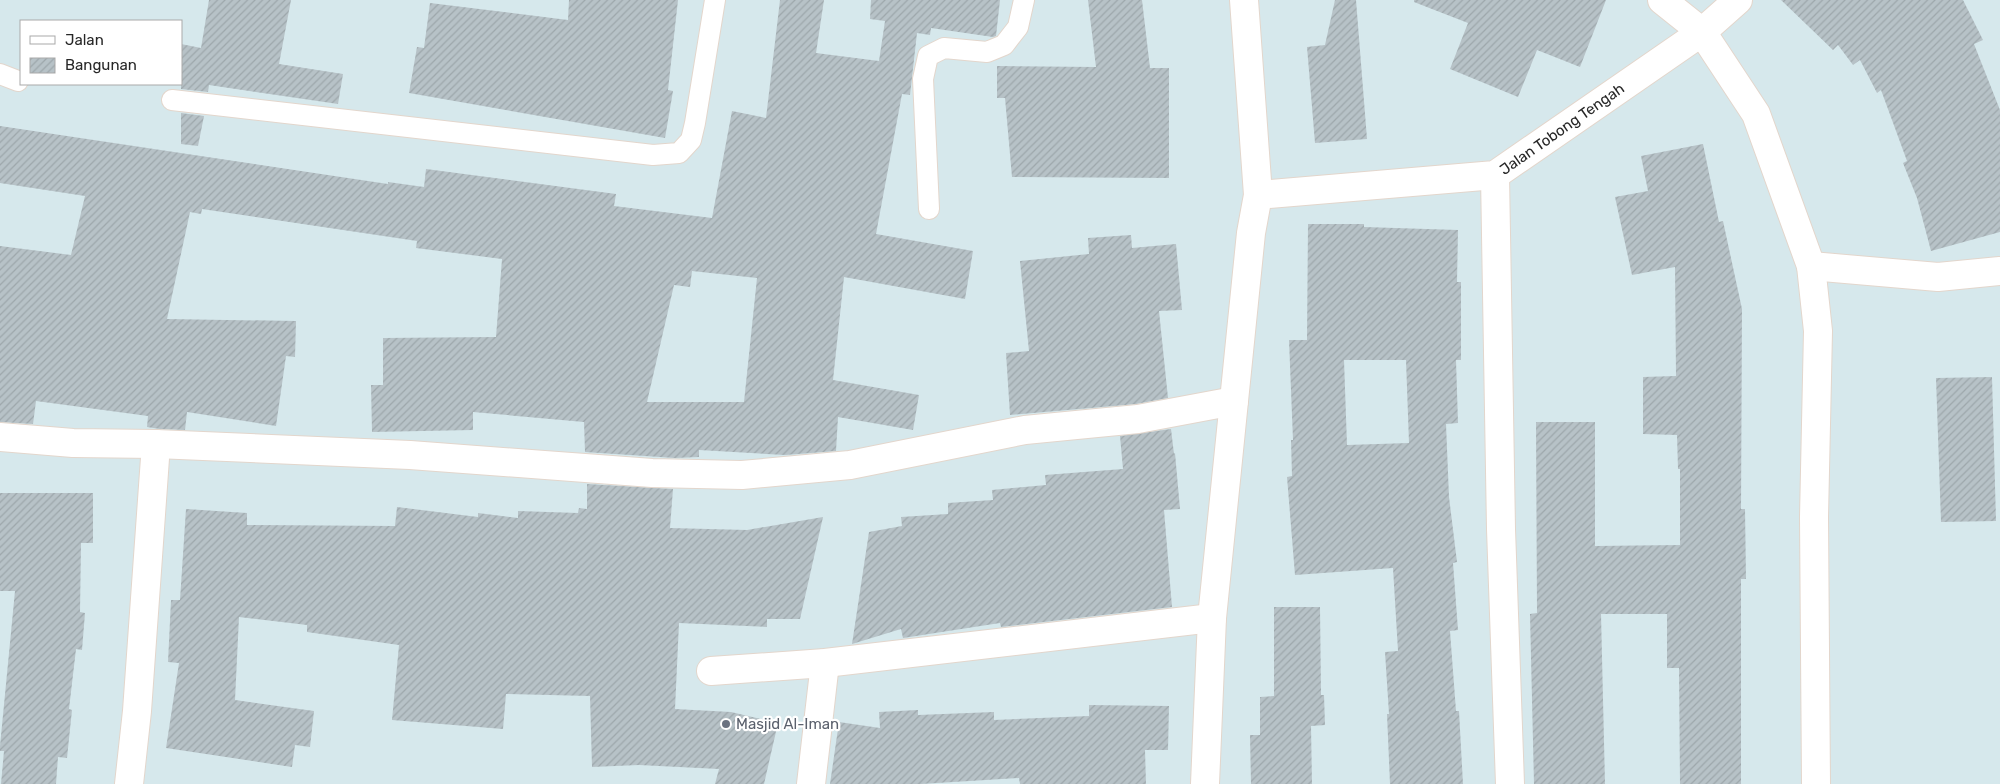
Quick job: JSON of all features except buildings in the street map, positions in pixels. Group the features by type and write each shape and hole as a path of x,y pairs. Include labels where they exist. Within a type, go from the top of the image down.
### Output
{"street":[{"path":"1205,784 1212,618 1251,233 1258,195 1244,0"},
{"path":"1662,0 1702,32 1756,114 1810,266 1818,331 1814,517 1816,784"},
{"name":"Jalan Tobong Tengah","path":"1258,195 1495,175 1702,32 1738,0"},
{"path":"1495,175 1501,520 1510,784"},
{"path":"1810,266 1938,277 2000,271"},
{"path":"0,437 73,443 156,444 410,455 652,473 742,475 850,465 1026,430 1138,419 1234,401"},
{"path":"129,784 137,711 156,444"},
{"path":"711,671 825,663 1212,618"},
{"path":"811,784 825,663"}],"lane":[{"path":"172,100 653,155 678,153 691,140 715,0"},
{"path":"929,210 923,79 928,56 944,48 988,52 1004,44 1018,27 1024,0"}],"place":[{"name":"Masjid Al-Iman","path":"726,724"}]}
